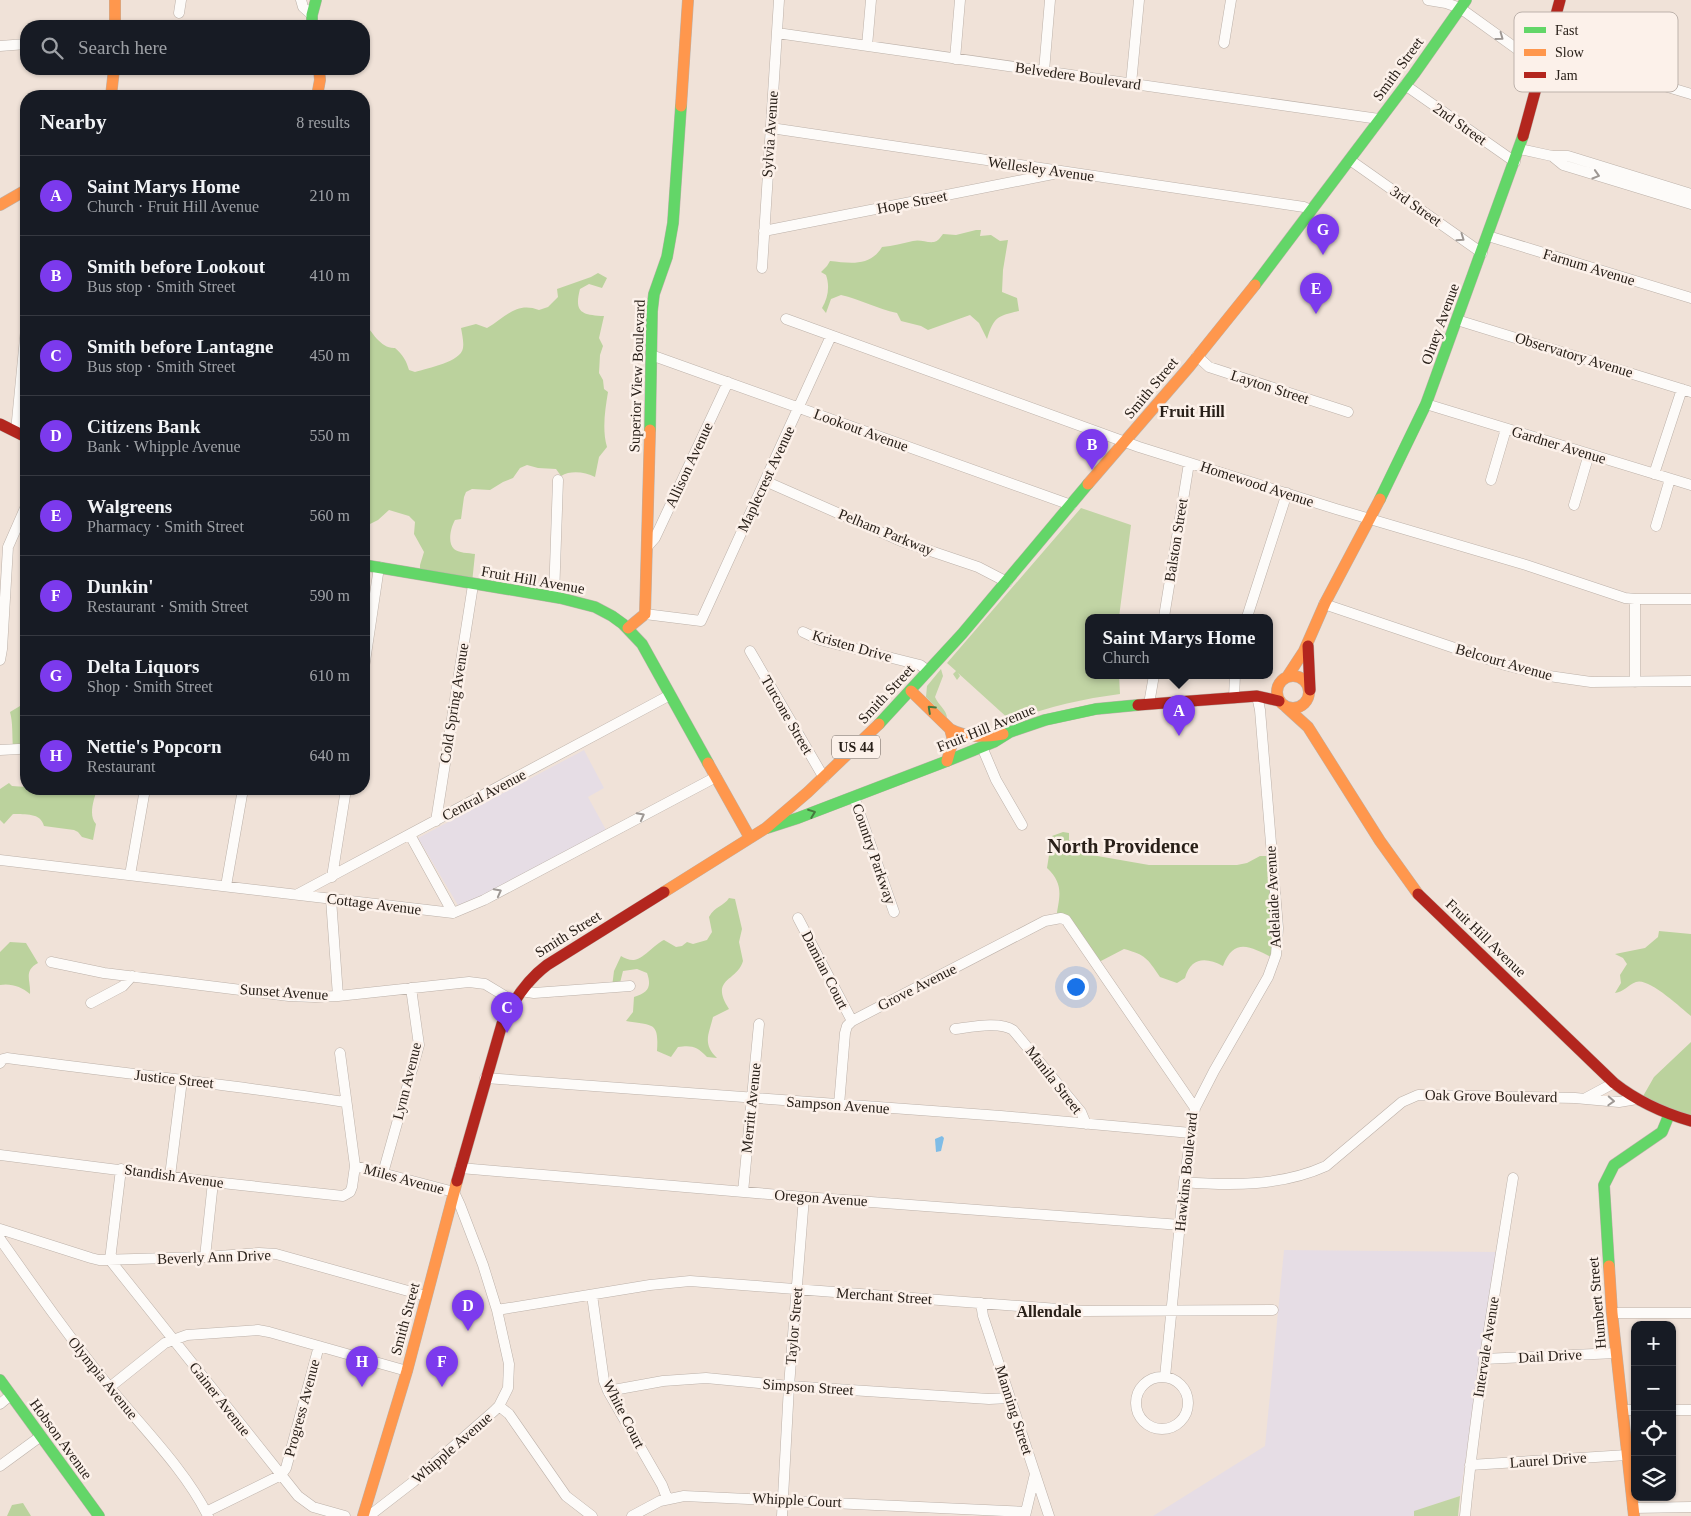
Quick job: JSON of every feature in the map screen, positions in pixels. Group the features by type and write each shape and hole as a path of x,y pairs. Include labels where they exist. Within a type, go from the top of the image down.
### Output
{"main road":[{"path":"115,0 115,20"},
{"path":"312,20 316,0"},
{"name":"Superior View Boulevard","path":"645,614 653,301 667,257 672,223 688,0"},
{"name":"Smith Street","path":"363,1516 407,1371 485,1078 502,1024 513,1000 539,971 547,965 766,828 824,778 911,691 1007,582 1258,282 1405,86 1463,4"},
{"path":"112,90 113,75"},
{"path":"318,90 319,75"},
{"name":"Olney Avenue","path":"1287,677 1297,666 1324,604 1409,445 1426,404 1520,149 1535,92"},
{"path":"0,205 20,193"},
{"path":"0,424 20,434"},
{"name":"Fruit Hill Avenue","path":"370,566 554,597 595,607 612,616 628,628 642,644 750,838"},
{"path":"628,628 645,614"},
{"name":"Olney Avenue","path":"1308,643 1310,690"},
{"path":"1287,677 1299,677 1306,682 1310,690 1307,701 1300,707 1291,708 1283,704 1278,696 1278,687 1287,677"},
{"name":"Fruit Hill Avenue","path":"766,828 798,818 947,761 994,742 1010,732 1066,714 1149,704 1257,696 1278,687"},
{"path":"911,691 950,729 962,735 976,737 1010,732"},
{"name":"Fruit Hill Avenue","path":"1257,696 1283,704 1308,727 1380,842 1418,894 1614,1083 1637,1099 1669,1115 1691,1121"},
{"name":"Fruit Hill Avenue","path":"1307,701 1308,727"},
{"path":"947,761 953,740 950,729"},
{"name":"Humbert Street","path":"1633,1512 1612,1313 1604,1185 1614,1164 1656,1138 1662,1132 1669,1115"},
{"name":"Hobson Avenue","path":"0,1380 99,1516"}],"street":[{"path":"179,12 180,0"},
{"path":"301,0 311,20"},
{"name":"Sylvia Avenue","path":"762,268 779,0"},
{"path":"867,46 871,0"},
{"path":"955,59 960,0"},
{"path":"1044,71 1050,0"},
{"path":"1131,84 1139,0"},
{"path":"1224,43 1232,0"},
{"path":"1428,0 1463,4 1514,45"},
{"name":"Belvedere Boulevard","path":"777,33 1379,119"},
{"path":"0,46 20,44"},
{"name":"2nd Street","path":"1405,86 1515,162"},
{"path":"1678,90 1691,94"},
{"name":"Wellesley Avenue","path":"770,128 1061,172 1277,202 1312,210"},
{"path":"1520,149 1552,156 1568,156 1691,194"},
{"path":"1552,156 1563,165 1691,204"},
{"name":"3rd Street","path":"1350,160 1482,253"},
{"name":"Hope Street","path":"764,231 1061,172"},
{"name":"Farnum Avenue","path":"1488,236 1691,298"},
{"name":"Homewood Avenue","path":"786,319 1125,442 1336,509 1526,565 1624,598 1691,599"},
{"name":"Observatory Avenue","path":"1457,320 1687,390"},
{"name":"Maplecrest Avenue","path":"645,614 701,621 831,336"},
{"name":"Lookout Avenue","path":"651,355 1071,504"},
{"name":"Layton Street","path":"1197,356 1210,367 1348,412"},
{"name":"Allison Avenue","path":"648,546 655,538 728,382"},
{"path":"1654,474 1687,390"},
{"name":"Gardner Avenue","path":"1426,404 1691,486"},
{"path":"1491,480 1506,429"},
{"path":"1574,505 1589,454"},
{"name":"Balston Street","path":"1164,614 1189,463"},
{"path":"1656,526 1670,479"},
{"path":"554,597 558,480"},
{"name":"Pelham Parkway","path":"765,481 902,541 978,568 1007,582"},
{"path":"1248,614 1287,493"},
{"path":"0,660 8,547 20,520"},
{"path":"370,628 379,567"},
{"name":"Cold Spring Avenue","path":"436,821 473,584"},
{"path":"1635,599 1635,682"},
{"name":"Belcourt Avenue","path":"1324,604 1505,665 1549,676 1591,682 1691,682"},
{"name":"Kristen Drive","path":"804,632 820,640 920,665 928,671"},
{"name":"Turcone Street","path":"750,651 824,778"},
{"path":"1149,704 1153,679"},
{"path":"1234,698 1235,679"},
{"name":"Central Avenue","path":"298,895 670,695"},
{"name":"Adelaide Avenue","path":"1195,1108 1268,977 1278,944 1275,884 1260,710 1257,696"},
{"path":"982,747 996,780 1022,825"},
{"path":"0,750 19,749"},
{"name":"Cottage Avenue","path":"0,860 454,913 484,900 716,777"},
{"path":"130,875 144,795"},
{"path":"226,886 241,795"},
{"path":"332,877 345,795"},
{"name":"Country Parkway","path":"854,796 894,912"},
{"path":"410,835 454,913"},
{"path":"331,899 338,996"},
{"name":"Damian Court","path":"798,918 852,1021"},
{"name":"Hawkins Boulevard","path":"1062,918 1071,925 1195,1108 1184,1182 1173,1311 1165,1377"},
{"name":"Grove Avenue","path":"852,1021 1045,921 1062,918"},
{"name":"Sunset Avenue","path":"51,962 104,973 289,996 338,996 458,983 478,983 494,989 513,1000"},
{"path":"91,1003 123,986 132,976"},
{"path":"521,991 534,993 630,986"},
{"name":"Lynn Avenue","path":"383,1173 419,1045 411,988"},
{"path":"840,1105 845,1033 847,1026 852,1021"},
{"name":"Merritt Avenue","path":"743,1192 759,1024"},
{"name":"Manila Street","path":"955,1029 1005,1026 1010,1028 1081,1112 1086,1124"},
{"path":"340,1053 355,1166"},
{"name":"Justice Street","path":"2,1061 7,1058 345,1102"},
{"name":"Sampson Avenue","path":"485,1078 1191,1133"},
{"path":"170,1176 182,1080"},
{"name":"Oak Grove Boulevard","path":"1585,1099 1614,1083"},
{"name":"Oak Grove Boulevard","path":"1184,1182 1230,1184 1274,1182 1311,1173 1326,1166 1402,1102 1418,1095 1585,1099 1618,1102 1637,1099"},
{"name":"Standish Avenue","path":"0,1155 337,1196 347,1195 352,1187 355,1166"},
{"name":"Miles Avenue","path":"355,1166 454,1192"},
{"name":"Oregon Avenue","path":"460,1168 804,1197 1181,1225"},
{"path":"110,1260 121,1169"},
{"name":"Intervale Avenue","path":"1465,1516 1484,1359 1512,1178"},
{"path":"205,1257 213,1182"},
{"name":"Whipple Avenue","path":"369,1516 413,1482 499,1406 508,1388 509,1364 497,1310 480,1256 454,1192"},
{"name":"Taylor Street","path":"782,1516 789,1386 804,1197"},
{"name":"Beverly Ann Drive","path":"0,1229 91,1258 110,1260 259,1253 276,1254 426,1296"},
{"name":"Olympia Avenue","path":"0,1239 71,1338 177,1469 207,1514"},
{"name":"Gainer Avenue","path":"110,1260 298,1496 313,1508 345,1516"},
{"name":"Merchant Street","path":"497,1310 650,1285 690,1281 1084,1311 1272,1310"},
{"name":"White Court","path":"592,1295 602,1371 608,1390 662,1485 667,1498"},
{"name":"Manning Street","path":"981,1303 983,1316 1049,1516"},
{"path":"1612,1313 1691,1313"},
{"path":"110,1387 165,1343 187,1334 264,1331 407,1371"},
{"name":"Progress Avenue","path":"207,1514 281,1475 286,1468 319,1346"},
{"name":"Dail Drive","path":"1484,1359 1616,1353"},
{"path":"1165,1377 1183,1386 1189,1406 1187,1413 1179,1424 1174,1428 1160,1430 1153,1428 1142,1420 1138,1414 1136,1401 1141,1388 1146,1383 1152,1379 1165,1377"},
{"name":"Simpson Street","path":"608,1390 663,1381 706,1378 789,1386 989,1399 1010,1398"},
{"path":"0,1404 11,1396"},
{"path":"499,1406 509,1414 566,1496 592,1516"},
{"path":"1622,1410 1631,1410"},
{"path":"1676,1410 1691,1410"},
{"path":"0,1466 41,1436"},
{"name":"Laurel Drive","path":"1470,1465 1627,1455"},
{"path":"1025,1514 1035,1473"},
{"name":"Whipple Court","path":"632,1516 667,1498 694,1496 782,1499 1025,1514"},
{"path":"1633,1512 1691,1507"}],"shaded area":[{"path":"584,750 604,788 588,797 606,830 459,907 418,838"},
{"path":"1284,1250 1497,1252 1460,1496 1415,1511 1414,1516 1153,1516 1265,1446"}],"green space":[{"path":"981,230 980,236 991,235 1000,241 1008,240 1003,270 1002,292 1017,298 1019,311 1006,314 997,319 987,339 979,323 970,315 928,330 921,326 901,321 897,313 841,295 831,299 826,313 822,308 826,300 828,288 826,275 821,272 830,261 866,261 872,258 882,247 916,241 934,242 943,234 956,235"},
{"path":"598,273 607,278 602,288 589,284 580,289 578,297 581,311 590,315 604,316 599,338 603,346 600,355 599,373 603,380 604,389 608,392 604,427 607,447 599,457 595,477 578,472 561,476 556,469 527,465 520,468 513,478 490,490 472,489 466,492 461,519 455,520 450,539 454,549 475,554 472,583 420,575 420,565 424,552 414,534 415,522 409,516 389,510 378,520 370,524 370,330 385,346 395,348 404,358 409,370 415,372 443,364 461,353 463,338 461,328 476,324 487,328 517,309 531,308 539,310 548,307 558,297 557,289"},
{"path":"1081,508 1131,525 1119,614 1085,614 1085,679 1119,679 1120,694 1064,704 1011,721 958,673 960,676 957,680 953,674 956,671 947,663"},
{"path":"941,669 943,676 935,697 946,712 947,718 926,697 927,686"},
{"path":"20,706 20,749 13,748 10,712"},
{"path":"9,783 12,786 20,787 20,795 95,795 92,812 96,824 93,840 82,837 74,830 44,826 39,818 32,815 13,814 4,824 0,820 0,789"},
{"path":"1063,832 1069,833 1069,840 1086,854 1149,865 1237,865 1247,863 1260,856 1275,856 1282,938 1277,960 1253,949 1239,947 1233,950 1223,966 1211,961 1200,961 1191,966 1185,978 1177,983 1160,977 1145,958 1124,949 1099,962 1071,923 1056,919 1059,886 1053,874 1047,868 1052,836"},
{"path":"729,898 735,899 742,929 739,942 743,961 740,968 723,986 724,999 729,1009 713,1017 708,1043 712,1053 717,1058 707,1057 697,1048 687,1046 678,1047 671,1057 657,1051 657,1034 652,1027 626,1021 633,1012 634,997 643,994 648,989 647,973 637,969 623,971 620,983 612,987 614,971 621,956 630,960 636,960 664,940 676,947 682,946 687,942 693,944 707,940 712,932 709,917"},
{"path":"1659,931 1691,934 1691,1016 1656,988 1648,984 1636,982 1615,993 1621,983 1620,975 1627,964 1623,958 1615,954 1645,948 1658,937"},
{"path":"10,942 26,943 38,963 33,966 29,973 30,994 16,986 0,985 0,952"},
{"path":"1691,1042 1691,1120 1642,1098 1654,1077"},
{"path":"1460,1496 1458,1516 1414,1516 1414,1511"},
{"path":"23,1503 31,1516 7,1516 12,1505"}],"water":[{"path":"942,1136 944,1138 941,1151 936,1152 935,1139"}],"traffic: fast":[{"path":"312,20 316,0"},
{"path":"1255,285 1414,74 1466,0"},
{"path":"650,430 652,311 654,294 667,257 673,223 681,106"},
{"path":"1380,499 1426,404 1523,136"},
{"path":"879,724 962,634 1088,484"},
{"path":"370,566 560,598 595,607 612,616 623,624 642,644 708,763"},
{"path":"767,828 947,761 994,742 1010,732 1045,720 1096,709 1138,705"},
{"path":"1609,1266 1604,1185 1614,1165 1662,1132 1669,1115"},
{"path":"0,1380 99,1516"}],"traffic: slow":[{"path":"115,0 115,20"},
{"path":"681,106 688,0"},
{"path":"112,90 113,75"},
{"path":"318,90 320,75"},
{"path":"0,205 20,193"},
{"path":"1088,484 1189,367 1255,285"},
{"path":"628,628 645,614 650,430"},
{"path":"1287,677 1304,651 1325,603 1380,499"},
{"path":"1293,676 1299,677 1304,681 1308,686 1309,692 1308,698 1304,703 1299,707 1293,708 1287,707 1282,703 1278,698 1277,692 1278,686 1282,681 1287,677 1293,676"},
{"path":"911,691 950,729 956,732 976,736 1003,734"},
{"path":"1286,707 1308,727 1380,841 1418,894"},
{"path":"664,892 766,828 808,792 879,724"},
{"path":"947,761 953,740 950,729"},
{"path":"708,763 750,838"},
{"path":"363,1516 407,1371 457,1181"},
{"path":"1609,1266 1612,1313 1634,1516"}],"traffic: jam":[{"path":"1557,12 1560,0"},
{"path":"1523,136 1535,92"},
{"path":"0,424 20,434"},
{"path":"1308,646 1310,690"},
{"path":"1138,705 1257,696 1279,701"},
{"path":"457,1181 502,1024 521,991 547,965 664,892"},
{"path":"1418,894 1614,1083 1651,1106 1691,1121"}],"place":[{"name":"Delta Liquors","path":"1323,255"},
{"name":"Walgreens","path":"1316,314"},
{"name":"Smith before Lookout","path":"1092,470"},
{"name":"Saint Marys Home","path":"1179,736"},
{"name":"Smith before Lantagne","path":"507,1033"},
{"name":"Citizens Bank","path":"468,1331"},
{"name":"Nettie's Popcorn","path":"362,1387"},
{"name":"Dunkin'","path":"442,1387"}],"district":[{"name":"Fruit Hill","path":"1192,411"},
{"name":"North Providence","path":"1123,846"},
{"name":"Allendale","path":"1049,1311"}]}
